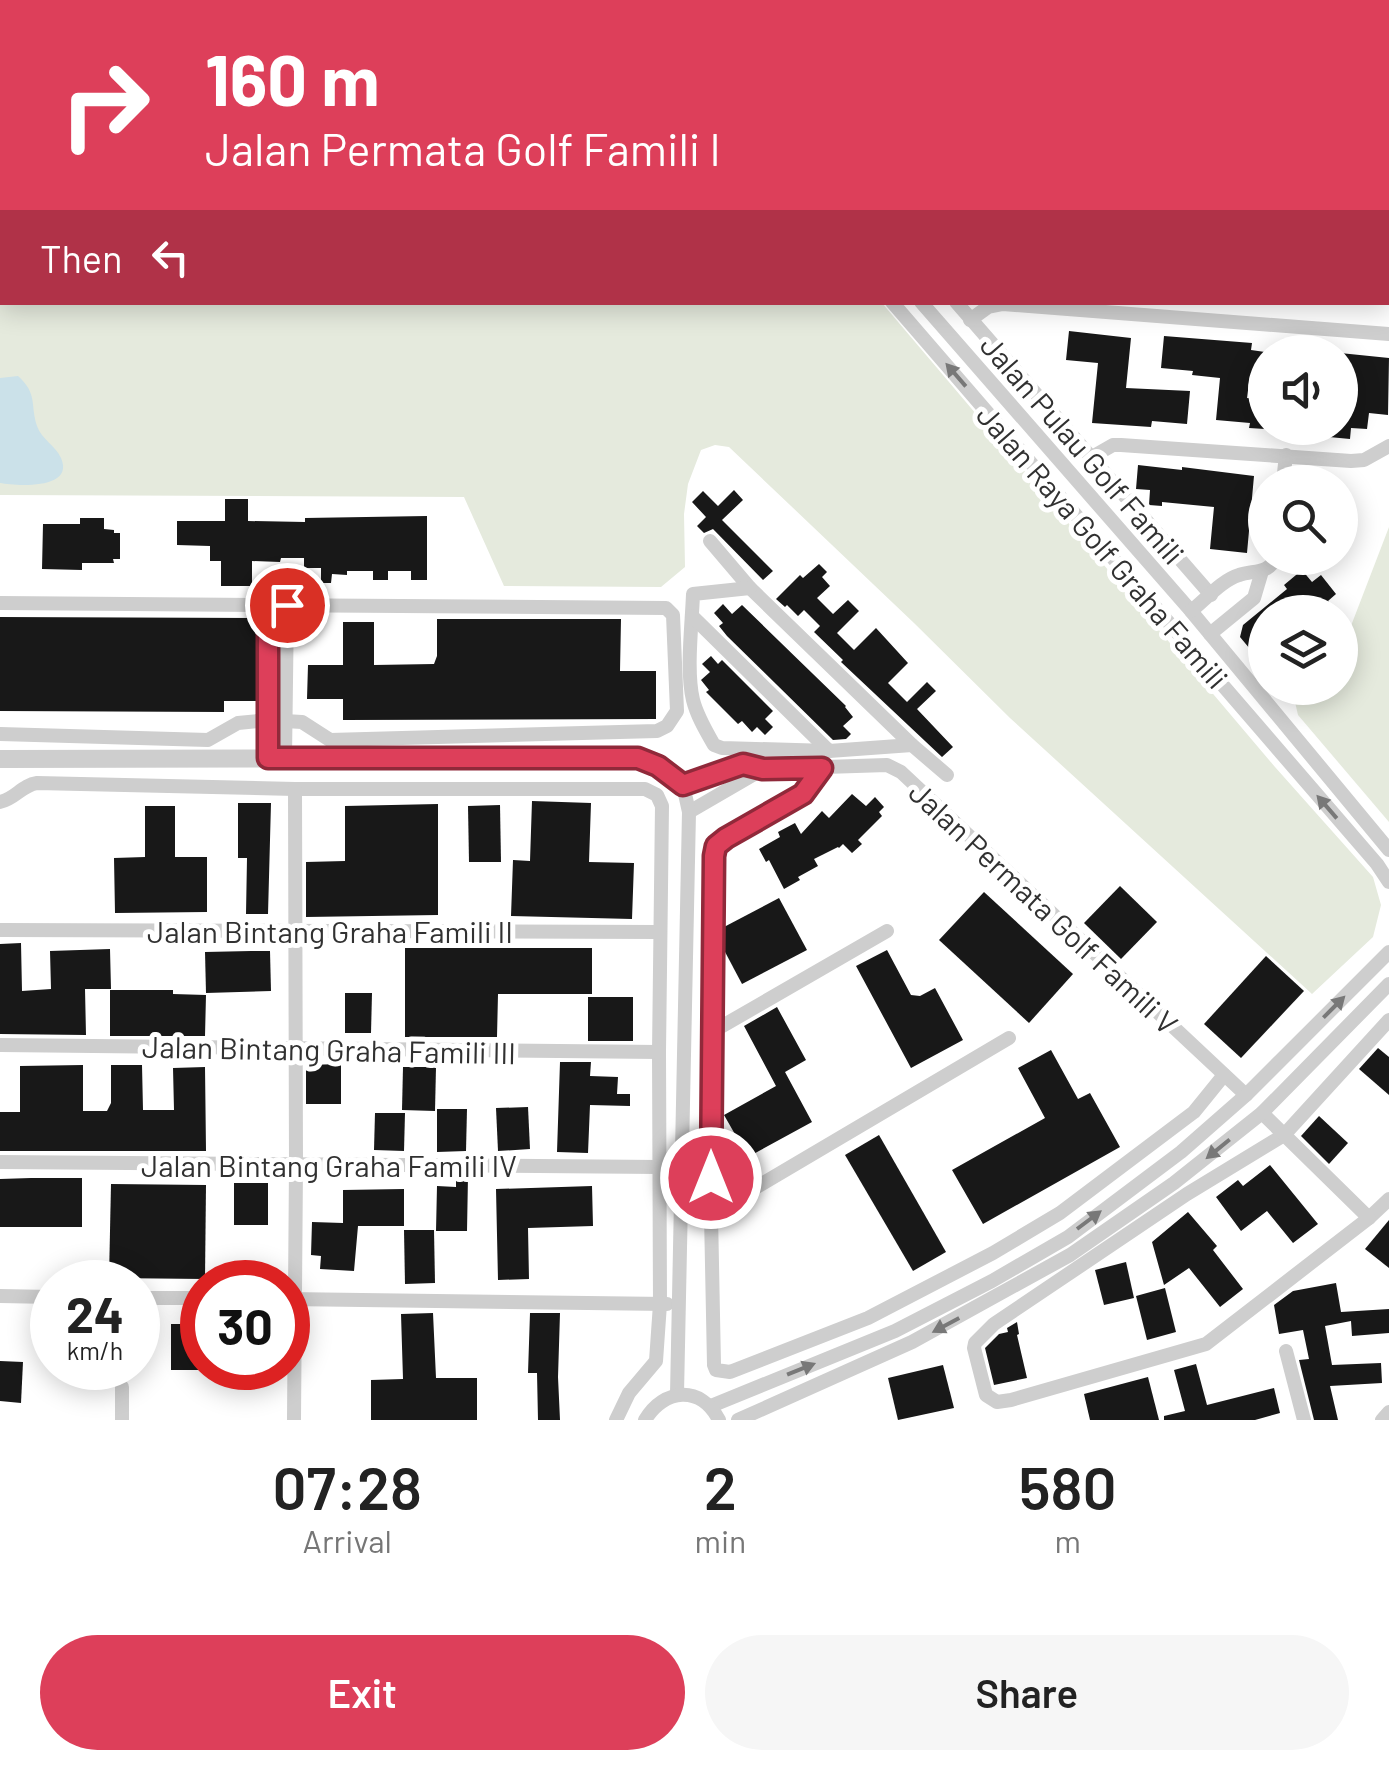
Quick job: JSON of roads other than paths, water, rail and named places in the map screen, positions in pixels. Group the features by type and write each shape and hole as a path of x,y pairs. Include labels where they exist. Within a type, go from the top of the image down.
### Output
{"street":[{"name":"Jalan Raya Golf Graha Famili","path":"895,305 1389,882"},
{"name":"Jalan Raya Golf Graha Famili","path":"924,305 1191,611 1389,850"},
{"name":"Jalan Pulau Golf Famili","path":"958,305 1211,595"},
{"path":"970,320 998,305"},
{"path":"1016,305 1389,334"},
{"path":"1092,457 1120,444 1351,461 1364,460 1389,446"},
{"path":"1285,465 1286,455"},
{"path":"710,541 750,588 947,775"},
{"path":"1191,611 1235,575 1248,573"},
{"path":"1210,634 1254,598 1261,575"},
{"path":"712,774 714,745 692,698 693,594 750,588"},
{"path":"0,603 666,608 673,615 677,711 667,726 656,730 330,740 307,724 268,720 238,722 208,740 0,734"},
{"path":"268,605 268,720 276,758"},
{"path":"276,758 285,721 287,605"},
{"path":"692,616 829,750"},
{"path":"714,745 734,749 829,750 912,745"},
{"path":"0,759 638,758 658,766 683,785 690,812 677,1394"},
{"name":"Jalan Permata Golf Famili V","path":"683,785 743,764 763,769 886,765 901,772 1246,1096"},
{"path":"822,768 803,794 726,838 716,846 714,856 711,1214 714,1365 722,1373 868,1318 1060,1214 1194,1112 1224,1075"},
{"name":"Jalan Permata Golf Famili V","path":"690,812 763,769"},
{"path":"0,802 15,798 26,786 36,783 295,790 644,789 656,795 662,806 660,1304 656,1361 629,1393 616,1420"},
{"path":"292,1260 296,1164 295,790"},
{"name":"Jalan Bintang Graha Famili II","path":"0,930 660,932"},
{"path":"712,1032 886,931"},
{"path":"644,1420 663,1399 677,1394 695,1396 715,1413 895,1331 1068,1236 1181,1152 1246,1096 1389,952"},
{"path":"738,1420 912,1342 1070,1255 1174,1183 1262,1113 1389,984"},
{"path":"1389,1020 1284,1136 1187,1194 994,1324 974,1348 986,1395 997,1402 1011,1400 1206,1344 1370,1218 1389,1199"},
{"path":"711,1214 1009,1038"},
{"name":"Jalan Bintang Graha Famili III","path":"0,1045 659,1052"},
{"path":"1262,1113 1370,1218"},
{"name":"Jalan Bintang Graha Famili IV","path":"0,1162 658,1167"},
{"path":"0,1296 30,1297"},
{"path":"310,1299 679,1304"},
{"path":"1286,1352 1304,1420"},
{"path":"122,1390 122,1420"},
{"path":"293,1390 294,1420"},
{"path":"1382,1420 1389,1412"}],"water":[{"path":"18,376 31,394 39,431 61,458 60,476 42,484 0,483 0,378"}]}
